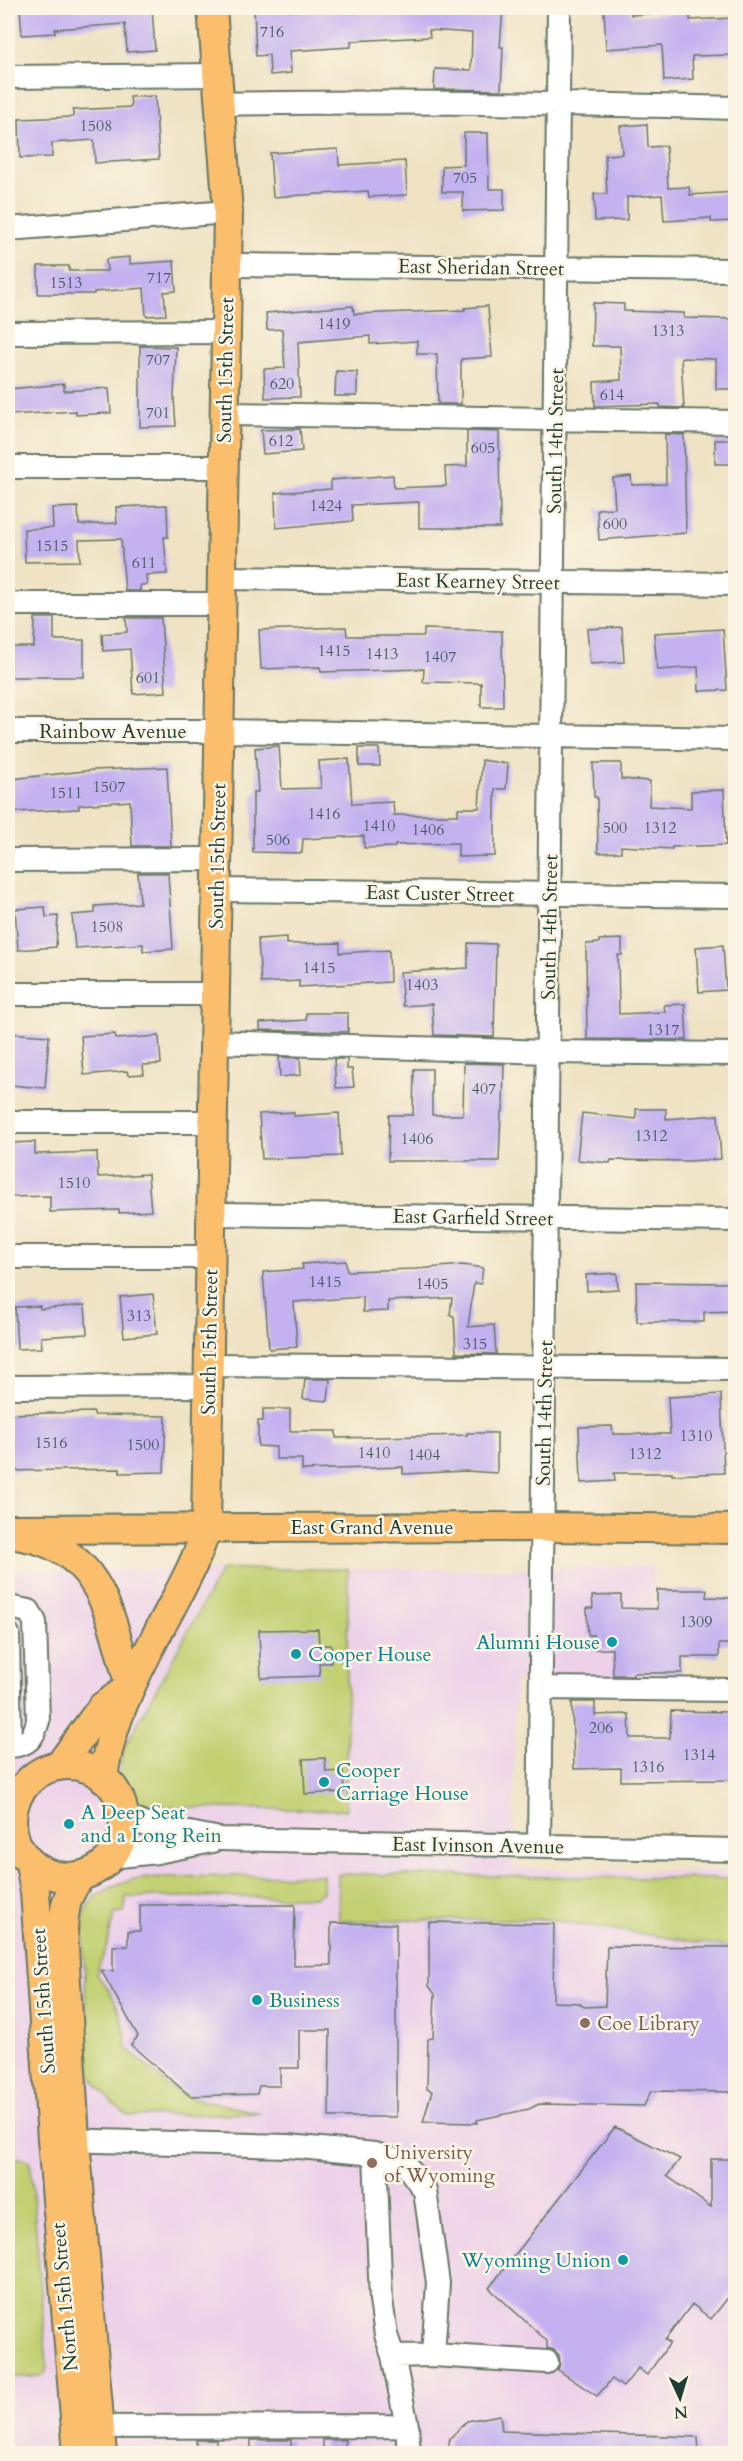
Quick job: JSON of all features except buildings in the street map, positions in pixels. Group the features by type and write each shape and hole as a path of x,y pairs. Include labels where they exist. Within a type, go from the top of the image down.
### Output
{"main road":[{"name":"South 15th Street","path":"103,1778 109,1746 130,1687 195,1560 206,1528 228,212 212,8"},
{"name":"East Grand Avenue","path":"8,1528 735,1529"},
{"path":"8,1533 40,1539 68,1553 90,1573 109,1610 130,1687"},
{"name":"South 15th Street","path":"64,2140 35,1892 30,1863 11,1837 13,1810 21,1792 34,1777 59,1766 102,1707 130,1687"},
{"path":"59,1766 86,1768 103,1778 116,1794 123,1814 122,1833 111,1857"},
{"name":"South 15th Street","path":"64,2140 63,1930 65,1903 71,1888 81,1876 100,1867 111,1857"},
{"path":"30,1863 48,1874 61,1877 81,1876"},
{"name":"North 15th Street","path":"64,2140 88,2440"}],"street":[{"name":"South 14th Street","path":"539,1846 559,8"},
{"path":"8,77 218,75"},
{"path":"220,104 558,103 735,108"},
{"path":"8,229 228,212"},
{"name":"East Sheridan Street","path":"227,265 735,270"},
{"path":"8,333 226,332"},
{"path":"225,414 555,421 735,422"},
{"path":"8,467 224,467"},
{"name":"East Kearney Street","path":"8,604 221,591 553,581 735,584"},
{"name":"Rainbow Avenue","path":"8,731 219,731 735,739"},
{"path":"8,860 217,859"},
{"name":"East Custer Street","path":"217,890 735,896"},
{"path":"8,994 215,994"},
{"path":"214,1042 548,1052 735,1054"},
{"path":"8,1122 213,1122"},
{"name":"East Garfield Street","path":"211,1214 735,1220"},
{"path":"8,1257 211,1257"},
{"path":"8,1387 209,1375 545,1368 735,1369"},
{"path":"8,1607 29,1611 35,1622 38,1721 34,1735 29,1742 20,1746 10,1746 8,1634"},
{"path":"541,1688 735,1690"},
{"name":"East Ivinson Avenue","path":"123,1814 143,1824 220,1839 735,1850"},
{"name":"East Ivinson Avenue","path":"111,1857 157,1852 220,1839"},
{"path":"64,2140 277,2145 375,2154 404,2162 425,2191 438,2283 433,2355"},
{"path":"375,2154 381,2300 386,2335 393,2356 407,2426 409,2454"},
{"path":"393,2356 433,2355 547,2362"},
{"path":"88,2440 407,2426"}],"shaded area":[{"name":"University of Wyoming","path":"653,1566 653,1683 515,1681 513,1868 735,1873 735,2453 8,2453 8,1570 519,1569"}],"green space":[{"path":"222,1569 348,1569 346,1810 143,1807 123,1789 120,1782 120,1767 124,1748"},
{"path":"338,1874 735,1879 735,1948 544,1919 339,1921"},
{"path":"323,1875 323,1891 315,1897 126,1897 124,1913 114,1914 107,1946 96,1974 109,1990 118,2008 127,2048 168,2086 192,2098 260,2113 129,2116 112,2103 88,2073 83,1923 85,1910 94,1898 108,1889 131,1880 161,1877"},
{"path":"8,2158 23,2158 29,2161 31,2168 47,2366 45,2374 39,2377 8,2377"}],"place":[{"name":"Alumni House","path":"612,1642"},
{"name":"Cooper House","path":"296,1654"},
{"name":"Cooper Carriage House","path":"324,1782"},
{"name":"A Deep Seat and a Long Rein","path":"69,1824"},
{"name":"Business","path":"257,2000"},
{"name":"Coe Library","path":"585,2023"},
{"name":"University of Wyoming","path":"372,2163"},
{"name":"Wyoming Union","path":"623,2260"}]}
